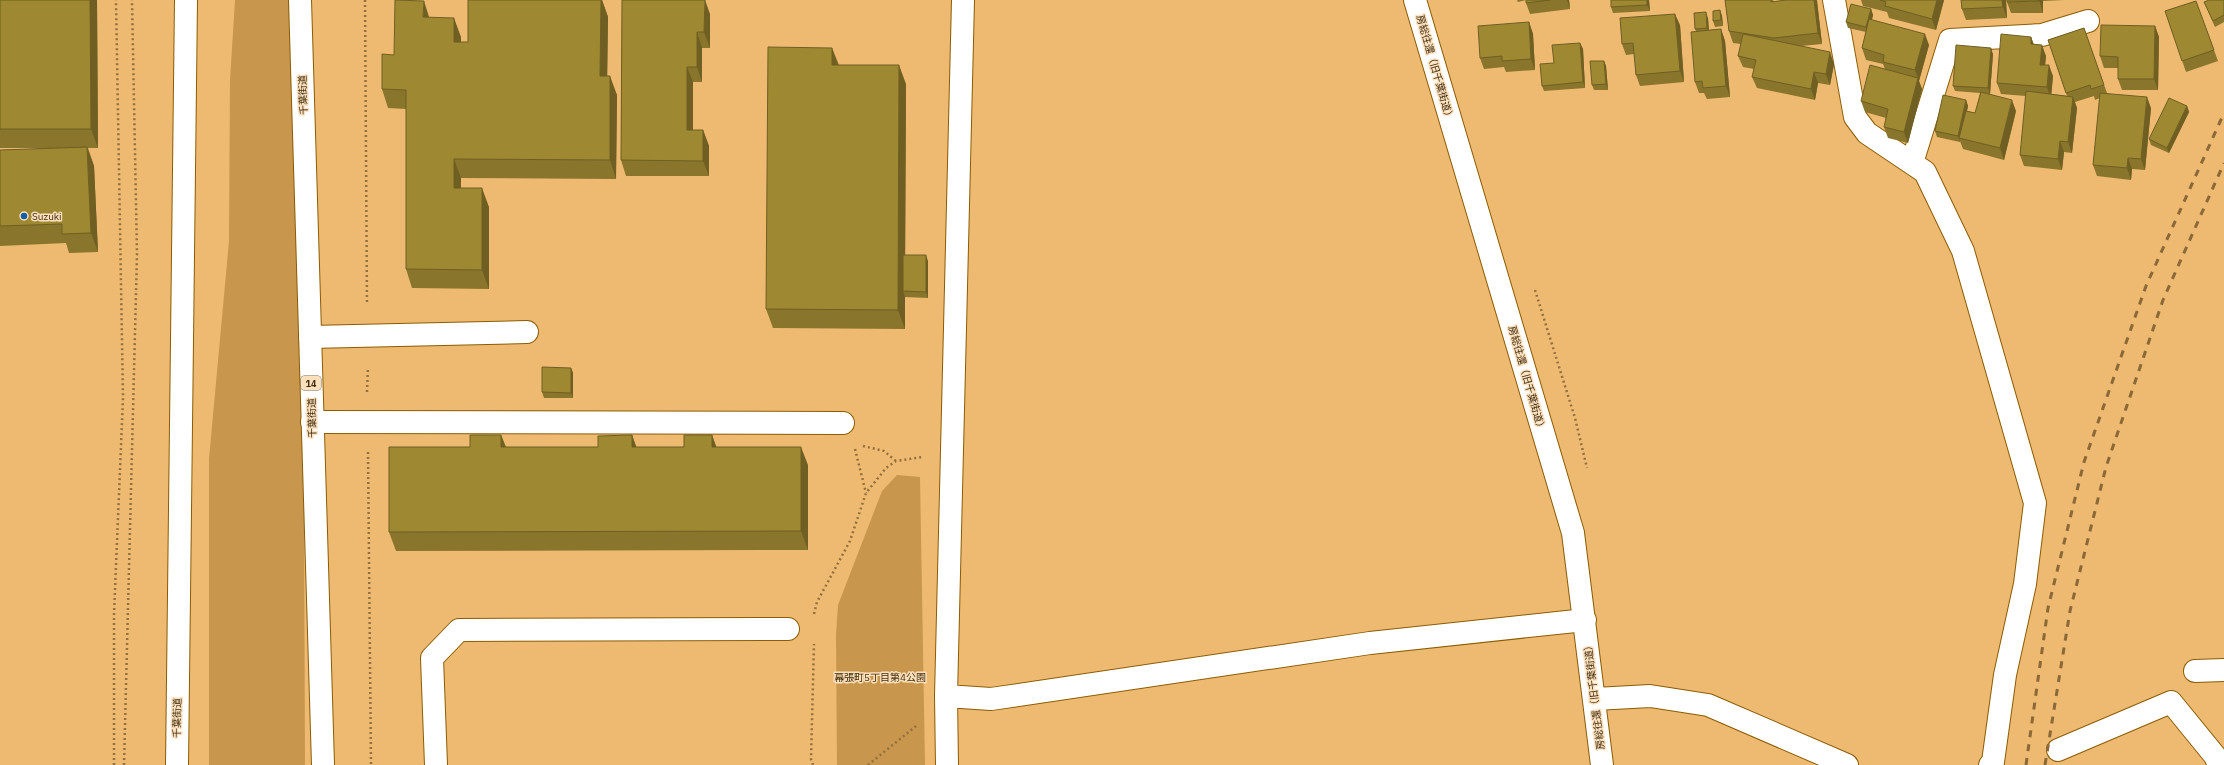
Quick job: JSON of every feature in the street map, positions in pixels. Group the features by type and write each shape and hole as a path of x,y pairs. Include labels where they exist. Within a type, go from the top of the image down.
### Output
{"main road":[{"name":"千葉街道","path":"177,765 186,0"},
{"name":"千葉街道","path":"300,0 323,765"},
{"path":"947,765 946,696 962,0"},
{"name":"房総往還（旧千葉街道）","path":"1415,0 1573,533 1595,699 1602,765"},
{"path":"1834,0 1855,117 1867,133 1925,172 1963,251 2035,503 2025,584 2005,675 1993,762 1990,765"},
{"path":"1912,163 1950,40 2042,35 2088,21"},
{"path":"310,337 527,332"},
{"path":"312,422 843,423"},
{"path":"946,696 991,699 1370,643 1585,620"},
{"path":"436,765 432,658 459,630 788,630"},
{"path":"2195,671 2224,670"},
{"path":"1595,699 1650,696 1708,706 1847,765"},
{"path":"2058,750 2172,702 2215,756 2220,765"}],"path":[{"path":"114,765 114,606 123,398 116,0"},
{"path":"124,765 137,254 132,0"},
{"path":"365,0 367,310"},
{"path":"368,364 368,394"},
{"path":"854,443 866,493"},
{"path":"368,450 371,765"},
{"path":"813,619 817,602 850,541 866,493 886,468 896,461 928,456"},
{"path":"812,765 814,636"},
{"path":"868,765 920,724 920,730"}],"green space":[{"path":"235,0 302,0 305,765 209,765 209,459 229,241 230,80"},
{"name":"幕張町5丁目第4公園","path":"897,475 920,477 925,765 837,765 836,635 838,605 882,491"}],"building":[{"path":"0,0 90,0 91,129 0,129"},
{"path":"395,0 424,1 423,17 454,18 454,42 468,42 468,0 601,0 600,76 610,76 610,160 454,159 454,188 482,188 482,270 406,269 406,90 382,89 382,54 394,55"},
{"path":"622,0 705,0 704,32 697,32 697,67 687,67 687,130 703,130 703,161 621,160"},
{"path":"1526,0 1550,0 1526,3"},
{"path":"1611,0 1647,0 1647,5 1611,7"},
{"path":"1725,0 1771,0 1771,2 1786,0 1814,0 1818,33 1774,38 1729,31"},
{"path":"1880,0 1937,0 1932,19 1885,6 1886,2"},
{"path":"1961,0 2002,0 2003,7 1962,9"},
{"path":"2007,0 2039,0 2039,1 2007,2"},
{"path":"2209,0 2224,0 2224,15 2213,21 2204,2"},
{"path":"2196,1 2214,50 2182,61 2165,11"},
{"path":"1851,4 1871,9 1866,27 1846,22"},
{"path":"1720,10 1721,20 1713,21 1713,11"},
{"path":"1706,12 1707,28 1695,29 1694,13"},
{"path":"1675,14 1680,71 1636,75 1633,43 1622,44 1620,18"},
{"path":"1869,19 1925,34 1915,70 1883,62 1884,55 1862,48"},
{"path":"1529,22 1531,59 1502,61 1502,56 1480,58 1478,26"},
{"path":"2101,25 2155,26 2154,79 2118,79 2118,57 2100,56"},
{"path":"2084,28 2104,85 2091,89 2090,85 2066,93 2048,40"},
{"path":"1721,29 1726,86 1703,88 1702,81 1695,82 1691,32"},
{"path":"1743,34 1830,52 1826,74 1814,72 1811,89 1752,77 1756,60 1738,56"},
{"path":"2001,34 2031,37 2031,44 2042,45 2040,65 2049,65 2047,87 1997,83"},
{"path":"1580,43 1583,82 1542,86 1540,64 1554,63 1552,45"},
{"path":"1956,45 1991,48 1988,88 1953,86"},
{"path":"768,47 832,48 832,65 899,65 898,310 766,309"},
{"path":"1590,61 1604,61 1606,84 1592,85"},
{"path":"1870,65 1918,78 1904,132 1884,127 1888,109 1861,101"},
{"path":"2026,91 2073,97 2068,142 2060,141 2058,159 2020,155"},
{"path":"1981,92 2012,100 2000,148 1959,138 1966,111 1975,113"},
{"path":"2100,93 2147,97 2141,159 2128,158 2127,168 2093,165"},
{"path":"1943,95 1966,100 1958,136 1935,131"},
{"path":"2169,98 2187,106 2167,148 2149,139"},
{"path":"87,147 91,233 62,234 62,224 0,226 0,150"},
{"path":"903,255 926,255 926,292 903,291"},
{"path":"542,367 571,368 571,393 542,392"},
{"path":"470,435 501,435 501,447 598,447 598,436 632,435 632,447 684,447 684,435 712,435 712,447 801,447 801,531 389,532 389,447 470,447"}],"railway":[{"path":"2026,765 2048,608 2084,462 2146,286 2224,113"},
{"path":"2045,765 2070,611 2106,467 2163,300 2224,163"}],"place":[{"name":"Suzuki","path":"24,216"}]}
